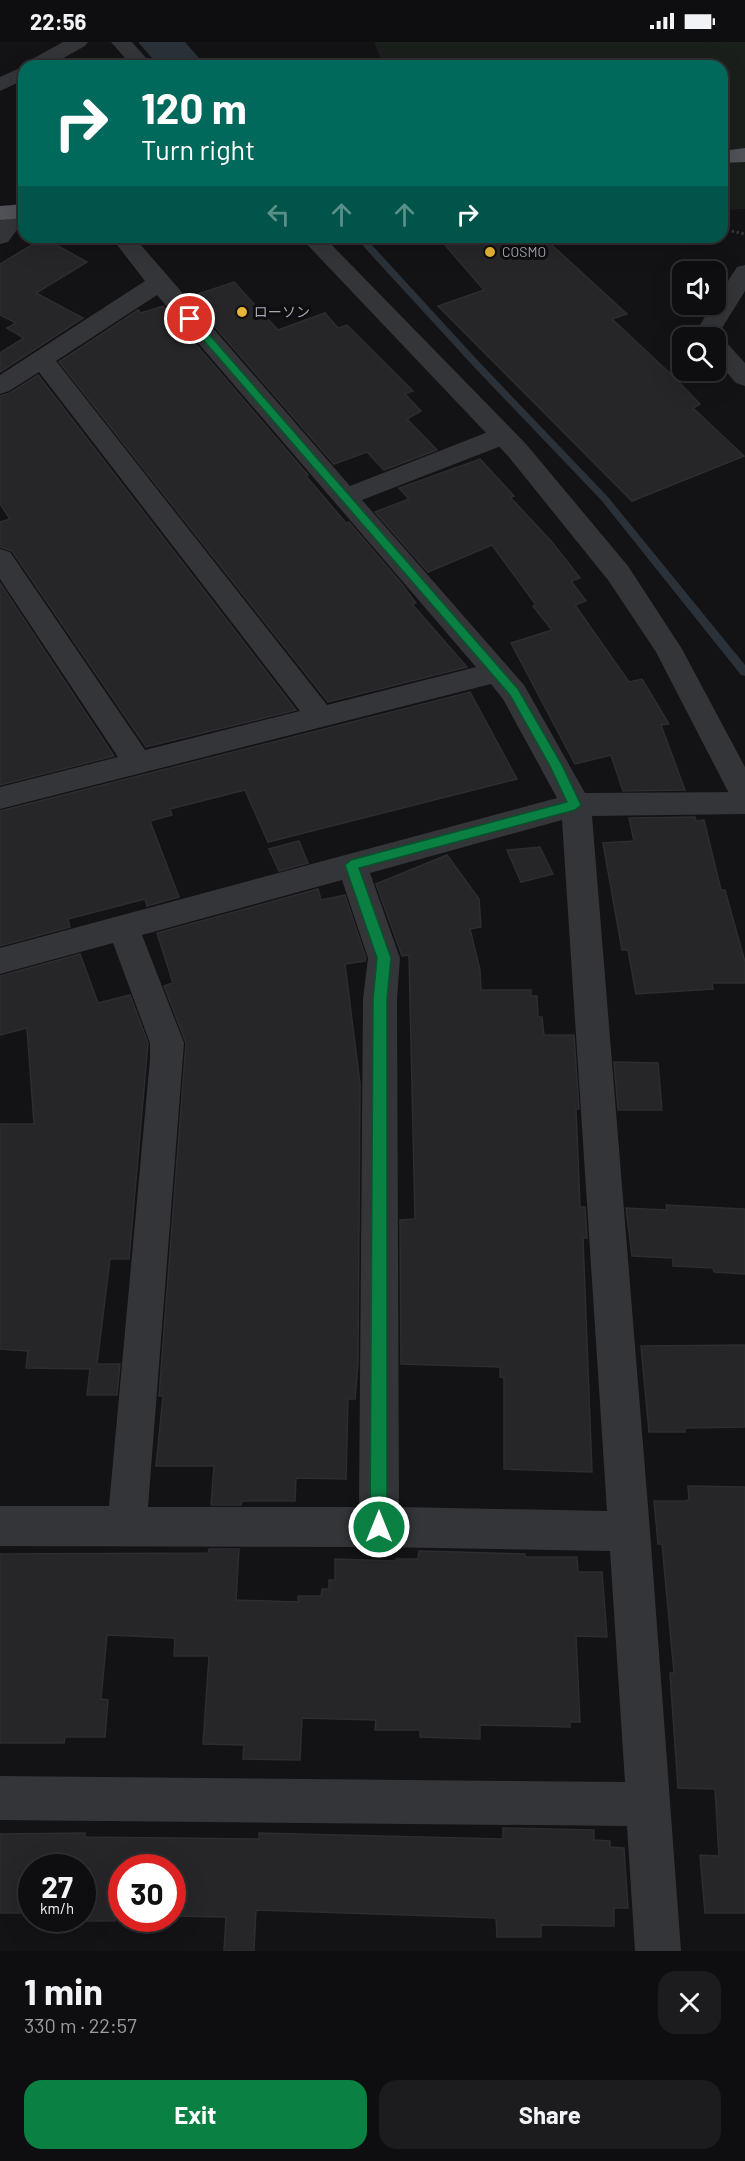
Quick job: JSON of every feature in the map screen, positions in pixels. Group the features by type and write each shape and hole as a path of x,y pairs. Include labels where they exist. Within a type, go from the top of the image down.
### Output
{"main road":[{"path":"728,157 745,155"}],"street":[{"path":"38,58 78,42"},
{"path":"121,42 138,60"},
{"path":"0,85 18,75"},
{"path":"0,237 14,212"},
{"path":"127,243 514,692 537,730 575,805 580,833 658,1951"},
{"path":"317,243 410,336 517,450 618,573 668,649 745,795"},
{"path":"711,327 745,272"},
{"path":"0,386 159,283"},
{"path":"726,357 745,378"},
{"path":"42,359 321,717"},
{"path":"345,497 502,436"},
{"path":"0,558 138,764"},
{"path":"0,798 498,672"},
{"path":"0,961 575,805 745,803"},
{"path":"351,865 384,958 380,999 379,1527"},
{"path":"124,929 167,1043 127,1525"},
{"path":"0,1526 379,1527 630,1531"},
{"path":"0,1798 649,1804"}],"path":[{"path":"728,230 745,234"}],"shaded area":[{"path":"374,42 745,42 745,209 728,210 728,60 382,60"}],"building":[{"path":"35,243 53,243 87,262 36,293 83,318 0,372 0,353 24,338 7,328 16,323 0,315 0,264"},
{"path":"443,243 516,243 518,245 550,243 627,314 612,319 672,375 672,381 678,381 700,404 693,408 744,456 632,501 438,306 484,290"},
{"path":"234,282 278,330 325,313 338,328 347,325 413,391 405,394 421,411 407,419 437,450 384,470 367,452 334,464 189,297"},
{"path":"163,306 308,475 306,476 346,523 349,522 401,583 416,603 412,604 467,667 328,702 59,362 138,310 141,313"},
{"path":"38,375 296,710 146,747 12,551 0,547 0,522 10,519 0,504 0,396 10,393"},
{"path":"480,459 514,496 510,497 551,541 580,578 571,581 586,601 575,605 629,682 642,679 669,724 661,725 685,790 623,791 611,755 575,764 511,643 552,630 492,545 428,572 375,512 409,499 399,488"},
{"path":"0,583 114,756 0,785"},
{"path":"470,692 517,779 268,842 245,790 170,809 172,815 150,821 179,897 147,906 145,899 68,919 70,927 0,946 0,811"},
{"path":"695,817 696,821 704,820 721,890 725,890 745,962 745,983 712,983 713,989 636,994 628,950 622,950 603,843 634,841 629,818"},
{"path":"299,841 308,863 279,871 269,849"},
{"path":"540,847 553,874 521,882 507,850"},
{"path":"447,855 479,899 481,927 470,929 480,970 481,990 531,990 531,996 537,996 538,1017 542,1017 544,1035 574,1035 579,1109 576,1109 580,1207 585,1207 587,1238 583,1238 592,1472 504,1469 504,1378 500,1377 500,1367 401,1364 400,1220 415,1219 409,955 402,956 376,884"},
{"path":"318,889 321,900 345,895 366,958 365,961 345,964 360,1084 358,1363 355,1399 348,1399 346,1479 296,1478 295,1501 242,1501 241,1505 211,1505 214,1466 156,1466 163,1396 159,1396 186,1043 164,986 173,983 157,933"},
{"path":"80,954 98,1003 130,995 148,1043 129,1259 110,1259 97,1364 120,1364 117,1395 87,1395 90,1369 26,1368 28,1351 0,1349 0,1124 34,1124 27,1028 0,1035 0,976"},
{"path":"614,1062 658,1063 662,1110 618,1110"},
{"path":"666,1205 745,1209 745,1274 714,1272 713,1268 673,1266 673,1258 632,1256 626,1208 667,1210"},
{"path":"745,1345 745,1427 685,1428 685,1432 649,1432 641,1346"},
{"path":"688,1486 745,1487 745,1913 705,1913 700,1855 719,1856 715,1789 678,1788 670,1673 674,1673 662,1544 658,1544 654,1501 686,1501 689,1499"},
{"path":"209,1549 239,1549 236,1600 298,1602 298,1596 321,1596 322,1589 329,1589 329,1580 335,1580 335,1559 396,1561 396,1559 418,1559 419,1551 525,1554 525,1557 577,1557 578,1572 602,1572 607,1637 576,1636 580,1722 570,1722 570,1727 480,1725 480,1739 420,1737 420,1730 375,1730 376,1720 302,1718 300,1760 243,1759 244,1745 203,1744 209,1656 174,1656 175,1638 107,1635 101,1699 108,1700 105,1737 65,1737 64,1743 0,1743 0,1554 208,1553"},
{"path":"503,1828 594,1830 594,1840 610,1841 610,1847 624,1848 628,1908 614,1908 614,1926 541,1925 541,1937 497,1937 496,1918 256,1910 254,1951 224,1951 226,1917 186,1916 186,1854 108,1854 108,1921 96,1921 96,1854 18,1854 18,1913 0,1913 0,1834 85,1833 85,1837 259,1839 259,1833 503,1839"}],"waterway":[{"path":"160,42 178,60"},
{"path":"366,243 478,366 605,499 745,672"}],"place":[{"name":"COSMO","path":"490,252"},
{"name":"ローソン","path":"242,312"}],"route":[{"path":"190,319 514,692 566,783 575,805 351,865 384,958 380,999 379,1527"}]}
